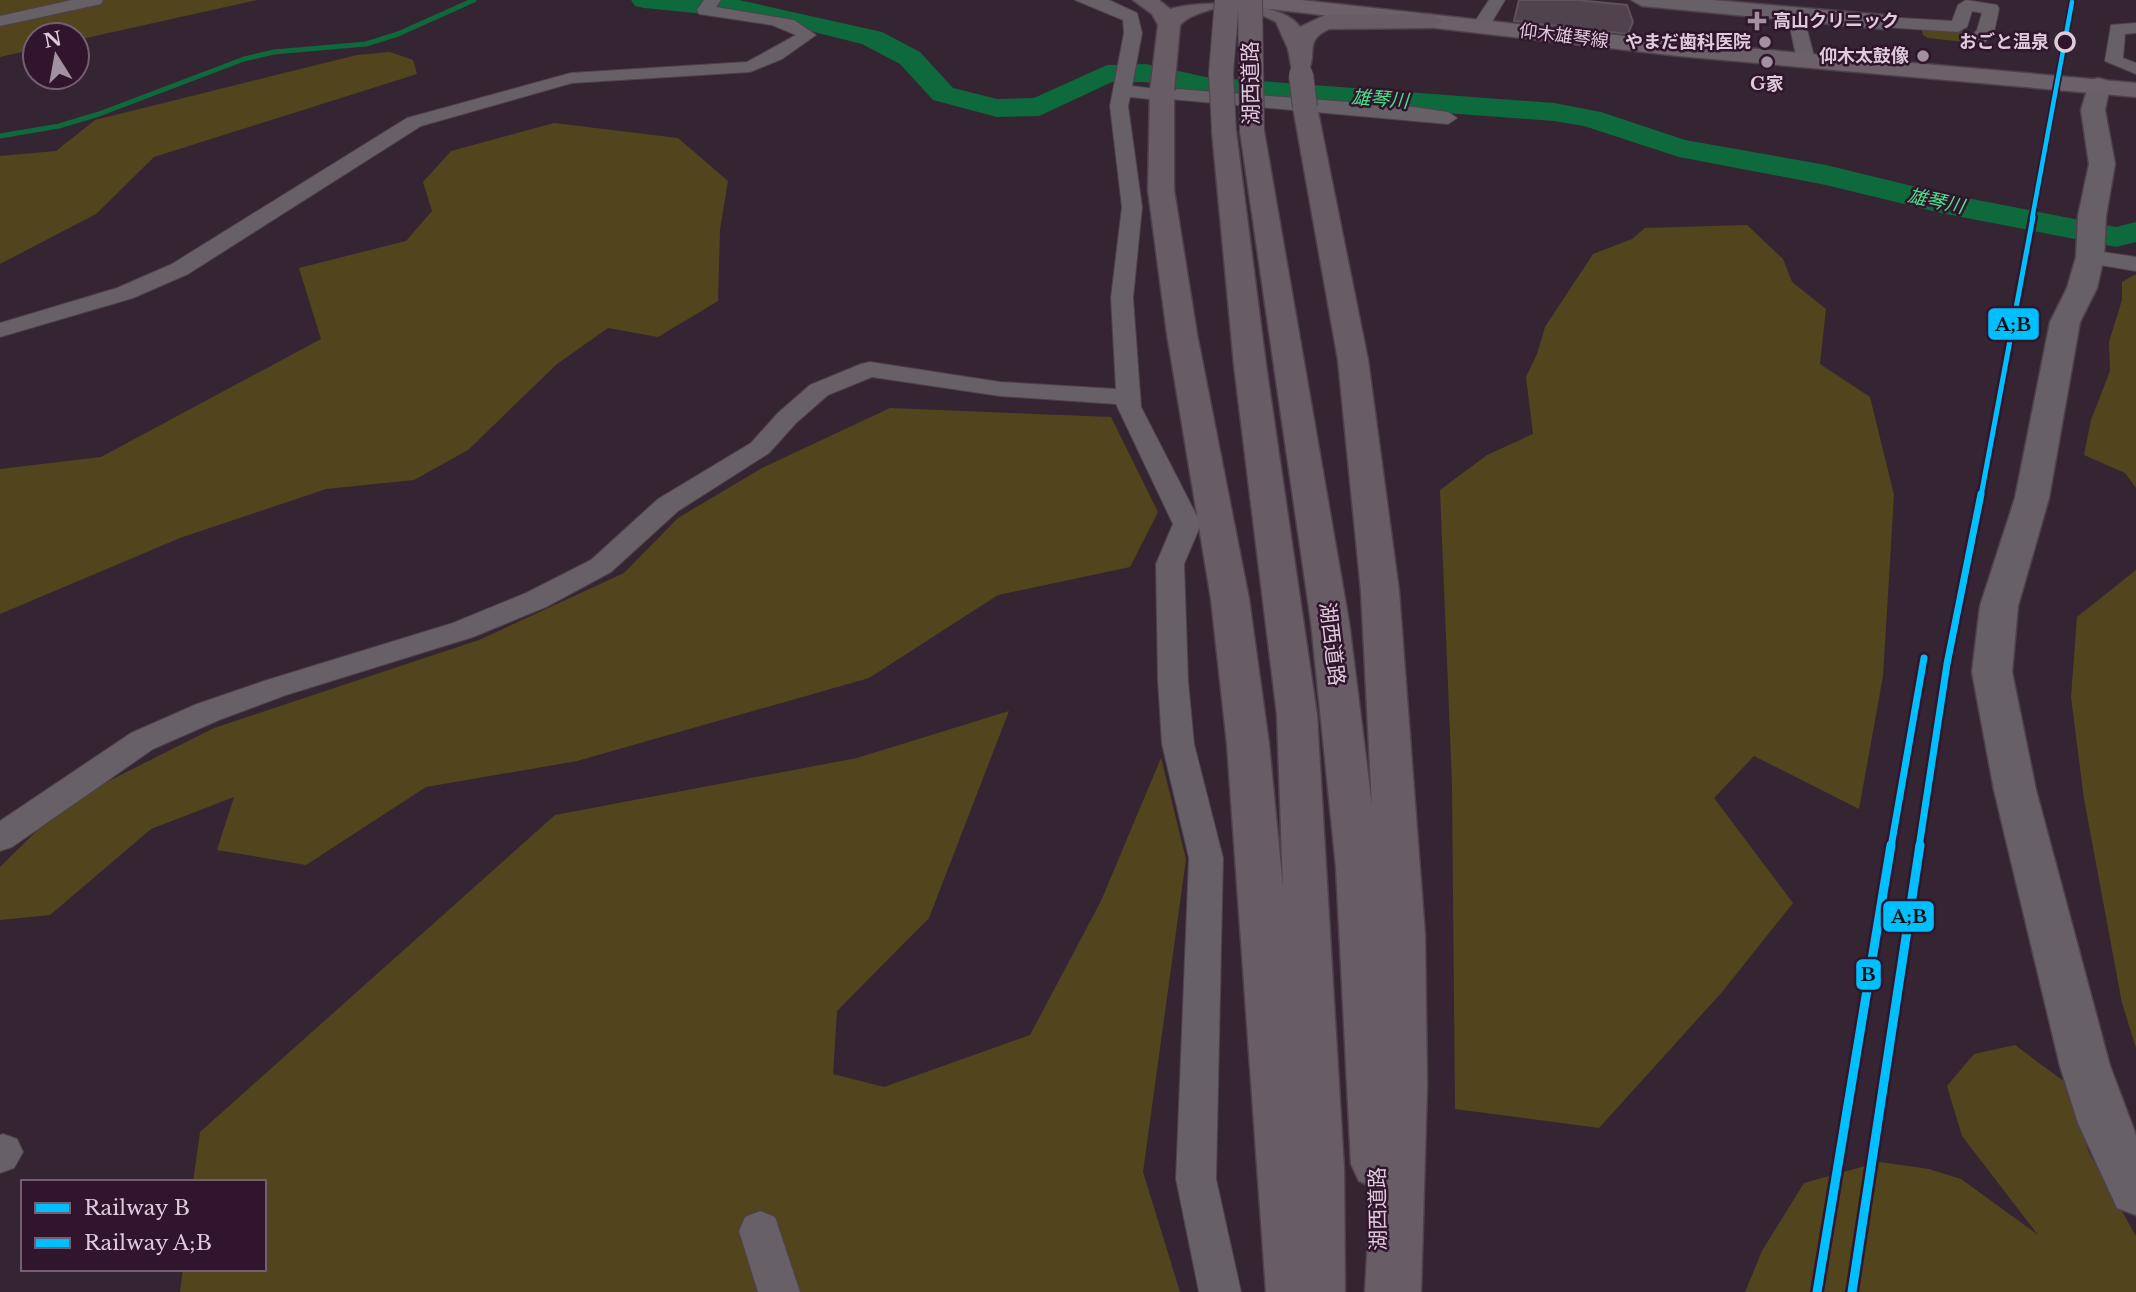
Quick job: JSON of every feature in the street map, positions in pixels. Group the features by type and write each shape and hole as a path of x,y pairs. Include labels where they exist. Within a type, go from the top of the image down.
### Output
{"highway":[{"path":"1144,0 1160,10 1169,25"},
{"name":"湖西道路","path":"1227,0 1221,73 1238,131 1331,622 1355,840 1378,1174 1380,1292"},
{"path":"1294,1292 1248,744 1230,598 1182,334 1161,190 1163,85 1169,25 1178,13 1190,8 1240,0 1285,18 1299,49 1303,91 1353,360 1380,591 1402,935 1402,1085 1393,1292"},
{"name":"湖西道路","path":"1250,0 1238,131 1250,365 1297,715 1318,1168 1317,1292"},
{"path":"1340,0 1431,21"},
{"path":"1299,49 1310,29 1325,22 1431,21"}],"main road":[{"name":"仰木雄琴線","path":"1240,0 1806,60 2136,90"}],"street":[{"path":"0,21 95,0"},
{"path":"1083,0 1102,3 1131,18 1133,33 1119,106 1132,207 1122,298 1129,407 1187,524 1170,564 1173,681 1178,744 1206,858 1196,1179 1220,1292"},
{"path":"1481,26 1497,0"},
{"path":"1642,0 1883,22 1918,34 1958,27 1979,38"},
{"path":"0,330 125,293 180,269 414,122 571,78 750,66 776,55 807,36 802,30 783,24 705,10 710,4"},
{"path":"1958,27 1966,5 1991,9 1985,32 1979,38 1978,45 1961,47"},
{"path":"1796,14 1806,60"},
{"path":"2136,28 2117,29 2114,61 2136,69"},
{"path":"1123,78 1163,85 1207,100 1349,106 1448,118"},
{"path":"2098,85 2093,110 2102,164 2082,288 2065,322 2032,498 1999,606 1992,672 2015,790 2085,1066 2104,1124 2136,1191"},
{"path":"2091,237 2136,264"},
{"path":"0,838 142,741 208,712 275,688 463,630 536,600 601,566 668,505 760,448 787,418 819,390 870,369 1000,389 1128,397"},
{"path":"760,1231 779,1292"}],"shaded area":[{"path":"0,0 257,0 91,37 91,21 21,21 21,52 0,57"},
{"path":"1921,27 1964,31 1967,34 1965,42 1928,38 1923,35"},
{"path":"390,52 413,60 417,74 154,157 96,214 0,264 0,156 56,151 95,120 357,55"},
{"path":"554,123 678,138 728,181 720,229 718,301 658,337 608,328 557,364 468,450 414,480 326,489 180,538 0,614 0,469 101,457 321,339 299,268 406,241 432,211 423,182 451,151"},
{"path":"1747,225 1783,259 1792,282 1826,309 1820,364 1870,397 1894,495 1883,676 1859,809 1754,756 1714,798 1793,903 1722,992 1599,1128 1455,1109 1452,783 1440,490 1487,455 1533,434 1526,377 1537,354 1545,327 1593,254 1632,239 1645,228"},
{"path":"2136,274 2136,488 2125,473 2084,455 2091,420 2110,371 2109,342 2122,300 2122,282"},
{"path":"890,408 1111,417 1158,512 1130,567 998,595 869,678 577,761 426,787 306,865 217,850 234,797 151,829 50,915 0,920 0,867 65,803 214,728 479,640 624,573 678,518 762,468"},
{"path":"2136,570 2136,1048 2122,1003 2084,799 2071,697 2077,617"},
{"path":"1009,711 929,918 837,1011 833,1074 884,1087 1030,1035 1101,901 1161,758 1186,859 1143,1172 1180,1292 180,1292 183,1271 266,1271 266,1180 193,1180 200,1132 555,815 857,758"},
{"path":"2015,1045 2066,1083 2089,1153 2136,1236 2136,1292 1745,1292 1762,1251 1804,1183 1880,1162 1929,1169 1961,1179 2038,1235 1962,1136 1947,1086 1974,1054"}],"building":[{"path":"1519,0 1577,0 1627,5 1633,22 1628,34 1514,21"}],"waterway":[{"path":"0,136 59,126 99,114 244,59 274,52 366,44 398,34 474,0"},
{"name":"雄琴川","path":"644,0 719,5 766,12 872,38 910,58 943,94 997,108 1039,107 1107,74 1146,73 1206,86 1437,101 1554,112 1590,118 1679,148 1826,175 1941,203 2116,237 2136,232"}],"rail line":[{"name":"A;B","path":"1852,1292 1947,664 1989,457 2072,2"},
{"name":"B","path":"1817,1292 1851,1074 1924,658"}],"place":[{"name":"高山クリニック","path":"1757,21"},
{"name":"やまだ歯科医院","path":"1765,42"},
{"name":"おごと温泉","path":"2065,42"},
{"name":"仰木太鼓像","path":"1923,56"},
{"name":"G家","path":"1767,62"}]}
